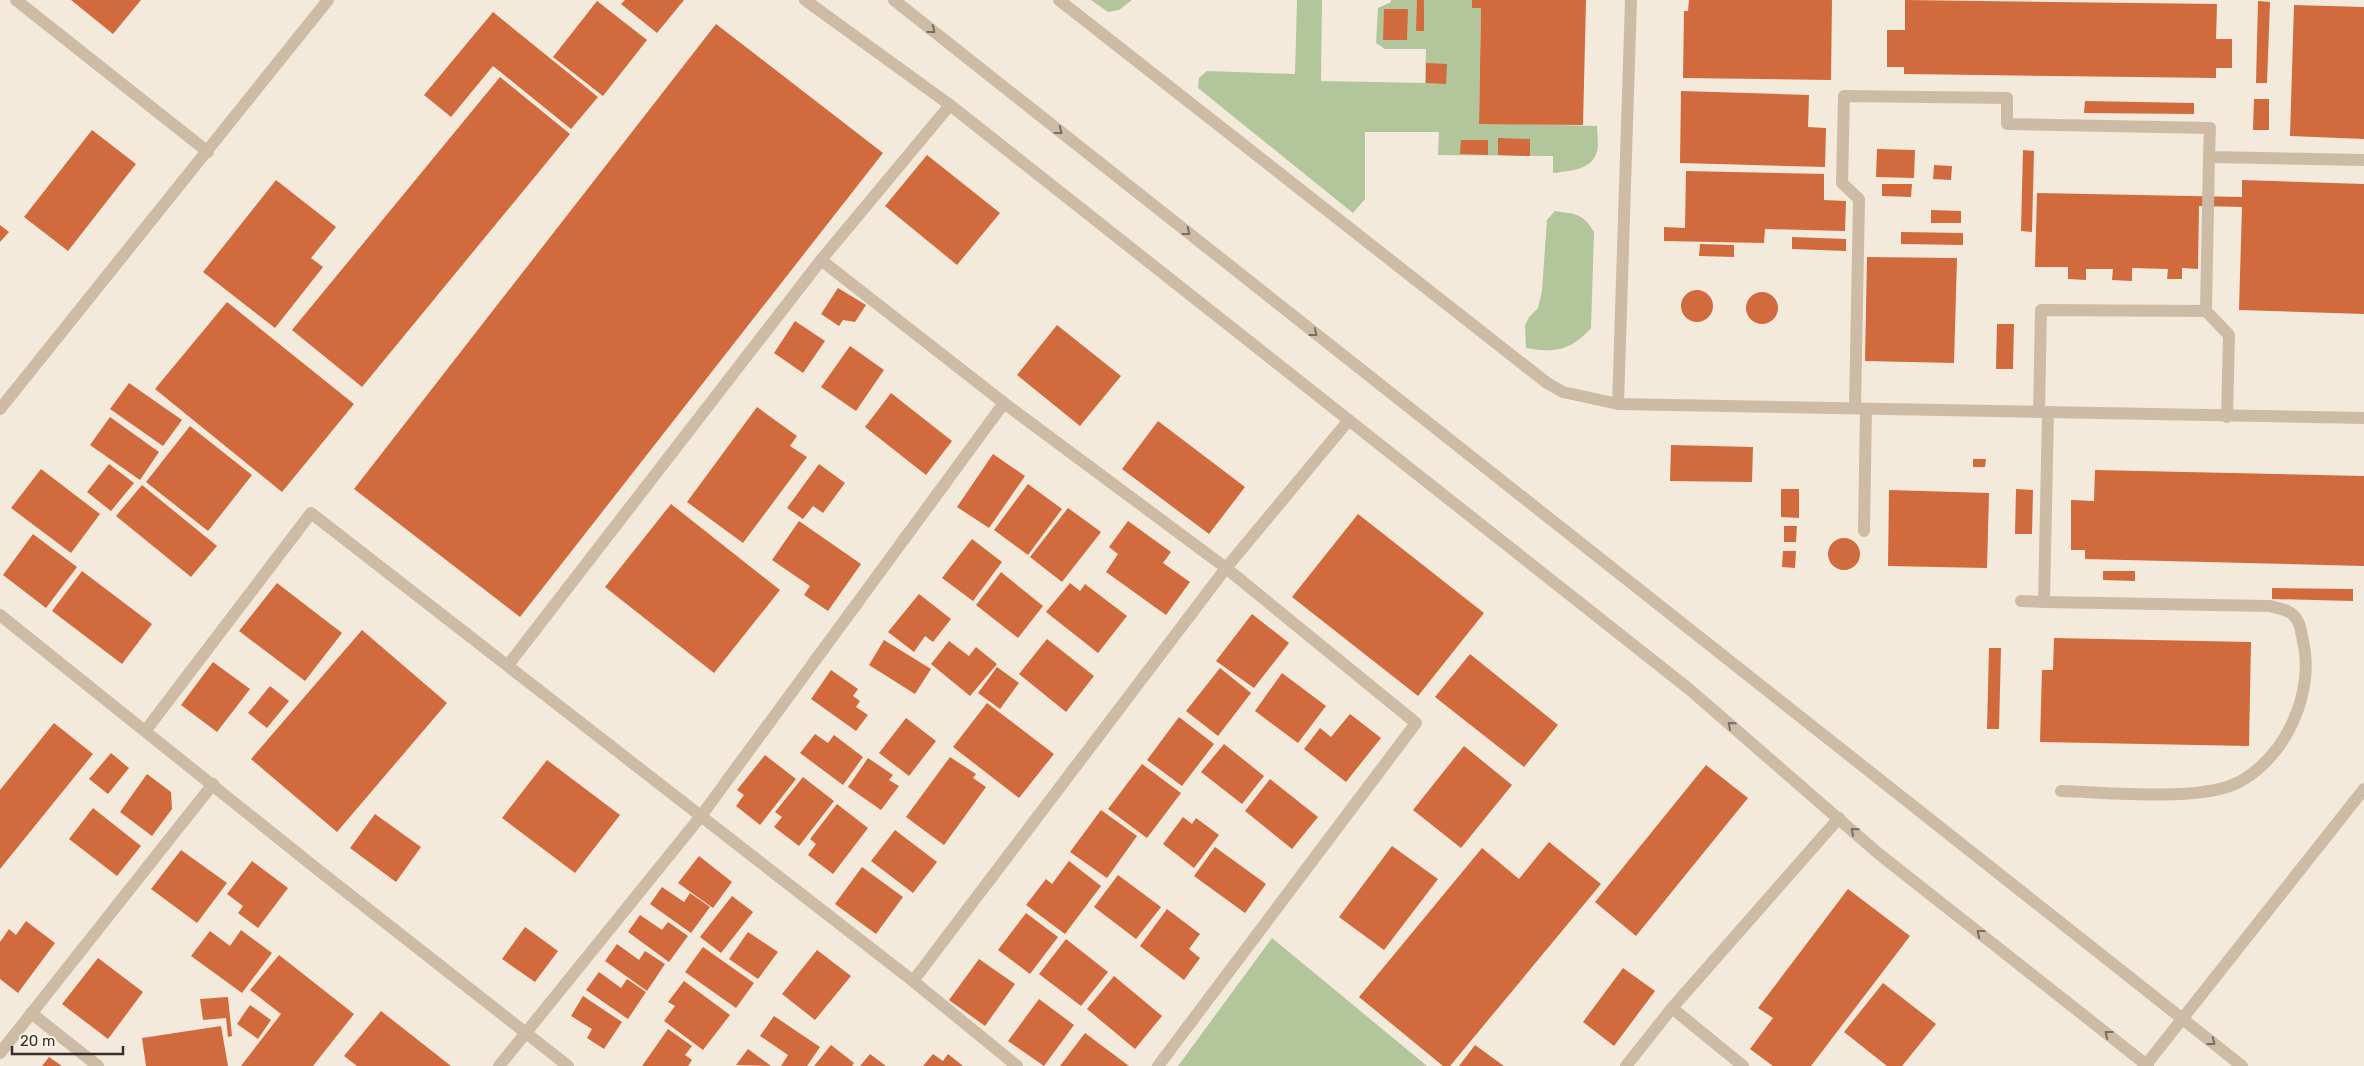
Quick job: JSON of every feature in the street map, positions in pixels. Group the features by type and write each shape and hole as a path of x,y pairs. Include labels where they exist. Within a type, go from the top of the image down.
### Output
{"street":[{"path":"16,0 208,152"},
{"path":"0,409 328,0"},
{"path":"805,0 950,105 1689,689 1887,860 2146,1065 2364,789"},
{"path":"894,0 2242,1066"},
{"path":"1059,0 1546,383 1563,392 1618,404 2227,417 2364,418"},
{"path":"1618,404 1630,0"},
{"path":"1864,531 1859,199 1842,183 1844,96 2007,98 2007,124 2210,128 2206,311 2229,335 2227,417"},
{"path":"508,665 821,260 950,105"},
{"path":"2209,157 2364,160"},
{"path":"821,260 1004,403 1226,568 1416,723 1158,1066"},
{"path":"2044,602 2041,310 2206,311"},
{"path":"499,1066 702,816 1004,403"},
{"path":"914,981 1226,568 1349,420"},
{"path":"146,730 311,513 914,981 1017,1066"},
{"path":"2021,601 2270,606 2291,613 2300,625 2306,650 2305,674 2298,711 2285,736 2264,762 2241,782 2186,795 2061,791"},
{"path":"0,615 146,730 317,870 526,1031 568,1066"},
{"path":"0,1053 213,784"},
{"path":"1626,1066 1672,1008 1839,818"},
{"path":"1672,1008 1743,1066"},
{"path":"31,1012 98,1066"}],"green space":[{"path":"1091,0 1132,0 1119,10 1108,12"},
{"path":"1297,0 1322,0 1321,81 1425,83 1426,49 1385,49 1376,43 1378,8 1391,2 1391,0 1472,0 1472,8 1481,8 1479,123 1597,126 1598,145 1595,157 1586,166 1553,173 1553,156 1438,155 1439,132 1365,132 1365,199 1353,213 1198,88 1199,78 1207,71 1295,74"},
{"path":"1555,211 1578,215 1586,221 1594,232 1591,328 1569,346 1554,350 1526,348 1525,326 1529,317 1538,308 1542,291 1547,220"},
{"path":"1272,938 1427,1066 1178,1066"}],"building":[{"path":"71,0 141,0 113,34"},
{"path":"625,0 684,0 657,33 621,4"},
{"path":"1417,0 1424,0 1424,31 1416,31"},
{"path":"1472,0 1586,0 1583,125 1479,124 1481,8 1472,8"},
{"path":"1689,0 1832,0 1831,80 1683,78 1684,11 1688,11"},
{"path":"1905,0 2217,4 2216,39 2232,39 2232,68 2216,68 2216,78 1904,74 1904,67 1887,67 1887,30 1905,30"},
{"path":"597,1 647,40 603,96 553,57"},
{"path":"2258,1 2270,2 2267,83 2256,83"},
{"path":"2294,5 2364,7 2364,139 2290,136"},
{"path":"1384,9 1408,9 1407,40 1383,40"},
{"path":"493,12 598,97 571,129 493,66 451,117 424,95"},
{"path":"716,24 883,153 520,617 354,489"},
{"path":"1426,63 1447,64 1446,84 1426,83"},
{"path":"500,77 570,134 362,387 292,330"},
{"path":"1681,91 1809,95 1808,127 1826,128 1825,167 1680,163"},
{"path":"2254,99 2269,99 2269,130 2253,130"},
{"path":"2085,101 2194,103 2194,114 2084,113"},
{"path":"92,130 136,164 68,251 24,217"},
{"path":"1498,138 1530,139 1530,156 1498,155"},
{"path":"1461,140 1488,140 1488,155 1460,154"},
{"path":"1877,149 1915,150 1914,178 1876,177"},
{"path":"2023,150 2034,151 2032,232 2021,231"},
{"path":"927,155 1000,213 957,265 885,206"},
{"path":"1934,165 1952,166 1951,180 1933,179"},
{"path":"1686,171 1824,174 1824,200 1846,201 1845,231 1765,229 1764,243 1664,241 1664,227 1685,228"},
{"path":"276,180 336,227 311,258 323,267 275,328 203,272"},
{"path":"2242,180 2364,184 2364,314 2239,310 2242,207 2199,206 2198,269 2182,268 2182,279 2167,279 2168,269 2132,268 2132,281 2112,280 2113,269 2086,269 2086,280 2068,279 2068,267 2035,267 2037,193 2242,197"},
{"path":"1882,184 1912,184 1911,197 1882,196"},
{"path":"1931,210 1961,211 1961,223 1931,223"},
{"path":"0,225 9,232 0,242"},
{"path":"1901,232 1963,233 1963,245 1901,244"},
{"path":"1792,237 1846,239 1846,251 1792,249"},
{"path":"1700,244 1734,245 1734,257 1699,256"},
{"path":"1867,257 1957,258 1954,363 1865,361"},
{"path":"838,288 866,305 855,322 843,320 839,326 821,314"},
{"path":"1697,290 1703,291 1708,295 1712,300 1712,312 1708,317 1703,321 1697,322 1691,321 1686,317 1682,312 1681,306 1682,300 1686,295 1691,291"},
{"path":"1762,292 1768,293 1773,297 1777,302 1777,314 1773,319 1768,323 1762,324 1756,323 1751,319 1747,314 1746,308 1747,302 1751,297 1756,293"},
{"path":"227,302 354,404 282,492 155,389"},
{"path":"795,321 825,341 803,373 774,353"},
{"path":"1997,324 2014,324 2013,369 1996,369"},
{"path":"1057,325 1121,376 1080,426 1017,375"},
{"path":"850,346 884,370 856,411 821,387"},
{"path":"129,383 182,420 163,446 110,409"},
{"path":"891,393 952,441 926,475 865,427"},
{"path":"757,407 797,436 790,446 807,457 743,543 687,502"},
{"path":"110,417 159,452 140,480 90,445"},
{"path":"1158,421 1245,487 1209,534 1122,469"},
{"path":"190,426 252,475 208,531 146,482"},
{"path":"1671,445 1753,447 1752,482 1670,481"},
{"path":"993,454 1025,476 989,528 957,507"},
{"path":"1973,459 1986,459 1985,467 1973,467"},
{"path":"109,464 134,483 111,511 87,492"},
{"path":"819,464 845,483 823,513 813,506 803,519 787,508"},
{"path":"41,469 100,514 71,553 11,508"},
{"path":"2095,470 2364,476 2364,566 2085,559 2085,550 2071,550 2071,500 2094,501"},
{"path":"1028,484 1062,509 1028,555 994,530"},
{"path":"142,485 217,546 191,577 116,516"},
{"path":"1781,489 1799,489 1799,518 1781,517"},
{"path":"2016,489 2033,490 2032,534 2015,534"},
{"path":"1889,490 1989,493 1987,568 1888,566"},
{"path":"671,504 780,590 714,673 605,587"},
{"path":"1068,508 1101,532 1062,582 1030,557"},
{"path":"1358,514 1484,613 1418,696 1292,597"},
{"path":"799,521 861,564 828,611 804,595 810,586 772,560"},
{"path":"1128,521 1171,552 1163,563 1190,582 1166,615 1106,572 1118,554 1109,547"},
{"path":"1784,526 1797,526 1796,542 1784,542"},
{"path":"33,534 77,567 46,608 3,575"},
{"path":"1844,538 1855,543 1860,554 1855,565 1844,570 1833,565 1828,554 1833,543"},
{"path":"972,539 1002,562 973,601 942,578"},
{"path":"1783,551 1796,551 1795,568 1782,567"},
{"path":"82,571 152,624 122,664 52,611"},
{"path":"2103,571 2135,571 2135,581 2103,580"},
{"path":"1001,572 1043,606 1018,638 976,605"},
{"path":"277,583 342,633 305,681 239,631"},
{"path":"1070,583 1080,591 1085,584 1127,616 1098,653 1046,612"},
{"path":"2272,588 2353,589 2353,601 2272,599"},
{"path":"919,594 951,619 933,642 925,636 914,652 888,632"},
{"path":"1252,614 1289,643 1254,688 1216,661"},
{"path":"362,630 447,703 337,832 251,759"},
{"path":"2054,638 2251,642 2249,746 2040,742 2042,670 2053,670"},
{"path":"1047,639 1094,676 1066,712 1019,674"},
{"path":"884,640 931,669 915,694 869,665"},
{"path":"949,641 969,656 976,647 997,664 970,696 931,664"},
{"path":"1989,648 2001,648 1999,729 1987,729"},
{"path":"1470,654 1558,725 1524,767 1435,697"},
{"path":"213,662 250,689 217,732 181,705"},
{"path":"997,667 1019,683 1000,709 978,693"},
{"path":"1220,668 1251,693 1218,736 1186,711"},
{"path":"831,670 858,689 853,696 860,701 856,707 868,715 856,731 811,699"},
{"path":"1282,673 1326,706 1298,743 1255,711"},
{"path":"270,686 289,701 267,728 248,713"},
{"path":"987,703 1054,754 1019,798 953,747"},
{"path":"1350,714 1381,738 1346,782 1304,749 1320,728 1331,737"},
{"path":"1179,717 1214,744 1182,786 1147,760"},
{"path":"906,718 936,741 909,776 879,753"},
{"path":"54,723 93,754 0,869 0,790"},
{"path":"815,734 828,743 834,735 863,757 843,785 800,753"},
{"path":"1224,744 1264,776 1242,804 1201,772"},
{"path":"1464,746 1512,785 1461,848 1413,810"},
{"path":"111,753 129,768 108,794 89,779"},
{"path":"765,755 796,779 760,825 736,806 744,795 737,790"},
{"path":"950,757 976,774 973,778 986,787 944,845 906,817"},
{"path":"868,758 893,775 889,780 899,786 881,810 848,787"},
{"path":"547,760 620,815 575,873 502,818"},
{"path":"1142,764 1181,793 1147,838 1108,809"},
{"path":"1706,765 1748,798 1636,936 1595,902"},
{"path":"147,774 171,792 172,809 152,836 120,812"},
{"path":"803,777 834,801 799,846 774,827 782,817 775,812"},
{"path":"1270,779 1318,817 1292,849 1245,811"},
{"path":"837,804 868,828 833,874 808,855 816,844 810,839"},
{"path":"93,808 141,846 117,876 69,839"},
{"path":"1101,810 1137,836 1107,878 1070,852"},
{"path":"375,814 421,847 396,882 350,848"},
{"path":"1183,817 1192,824 1196,818 1219,835 1194,868 1163,844"},
{"path":"895,830 937,862 913,893 871,861"},
{"path":"1549,842 1601,884 1450,1066 1443,1066 1359,997 1482,848 1519,879"},
{"path":"1392,846 1438,879 1384,950 1339,917"},
{"path":"1215,847 1266,884 1245,913 1194,876"},
{"path":"181,850 227,883 197,923 151,889"},
{"path":"699,856 732,882 713,908 678,883"},
{"path":"252,861 288,888 258,928 238,913 243,906 227,894"},
{"path":"1069,861 1101,886 1065,934 1026,905 1046,879 1052,884"},
{"path":"862,867 903,897 876,934 835,904"},
{"path":"1118,875 1161,907 1136,939 1094,907"},
{"path":"662,887 684,902 690,893 710,907 691,933 650,904"},
{"path":"1848,889 1910,936 1811,1066 1773,1066 1750,1049 1773,1018 1758,1008"},
{"path":"732,896 753,912 721,953 700,937"},
{"path":"1167,909 1200,934 1189,949 1200,958 1184,980 1140,946"},
{"path":"1026,913 1058,937 1030,974 998,950"},
{"path":"640,915 662,930 668,922 688,936 669,962 628,932"},
{"path":"26,921 55,943 18,993 0,979 0,942 9,929 16,935"},
{"path":"525,927 558,951 535,982 502,959"},
{"path":"241,930 272,953 242,993 191,956 210,931 230,946"},
{"path":"748,932 778,952 758,979 729,959"},
{"path":"1066,939 1108,972 1081,1006 1039,974"},
{"path":"617,944 639,960 645,951 665,964 647,991 605,961"},
{"path":"703,947 754,983 736,1008 685,972"},
{"path":"817,950 851,976 815,1020 782,994"},
{"path":"279,955 354,1014 313,1066 241,1066 281,1014 250,990"},
{"path":"98,958 143,992 108,1039 62,1004"},
{"path":"979,959 1015,984 985,1026 949,1000"},
{"path":"1623,968 1655,991 1614,1046 1583,1022"},
{"path":"599,972 621,988 627,979 646,992 628,1019 586,990"},
{"path":"1114,976 1162,1016 1135,1049 1087,1009"},
{"path":"684,981 730,1015 703,1050 664,1021 675,1006 668,1002"},
{"path":"1883,983 1936,1024 1902,1066 1887,1066 1844,1032"},
{"path":"583,996 622,1022 604,1049 587,1038 592,1029 571,1016"},
{"path":"228,997 232,1036 228,1037 226,1018 203,1020 200,999"},
{"path":"1039,999 1074,1025 1044,1066 1008,1041"},
{"path":"250,1005 271,1020 258,1039 237,1024"},
{"path":"381,1011 451,1066 357,1066 344,1056"},
{"path":"774,1016 820,1047 807,1066 781,1066 788,1055 760,1036"},
{"path":"221,1026 228,1066 146,1066 142,1038"},
{"path":"668,1029 692,1046 685,1055 692,1060 688,1066 642,1066"},
{"path":"1085,1033 1129,1066 1060,1066"},
{"path":"831,1045 854,1063 852,1066 814,1066"},
{"path":"1475,1045 1504,1066 1459,1066"},
{"path":"748,1049 771,1066 736,1065"},
{"path":"870,1054 886,1066 860,1066"},
{"path":"933,1054 943,1061 948,1054 963,1066 923,1066"},
{"path":"49,1057 62,1066 42,1066"}]}
